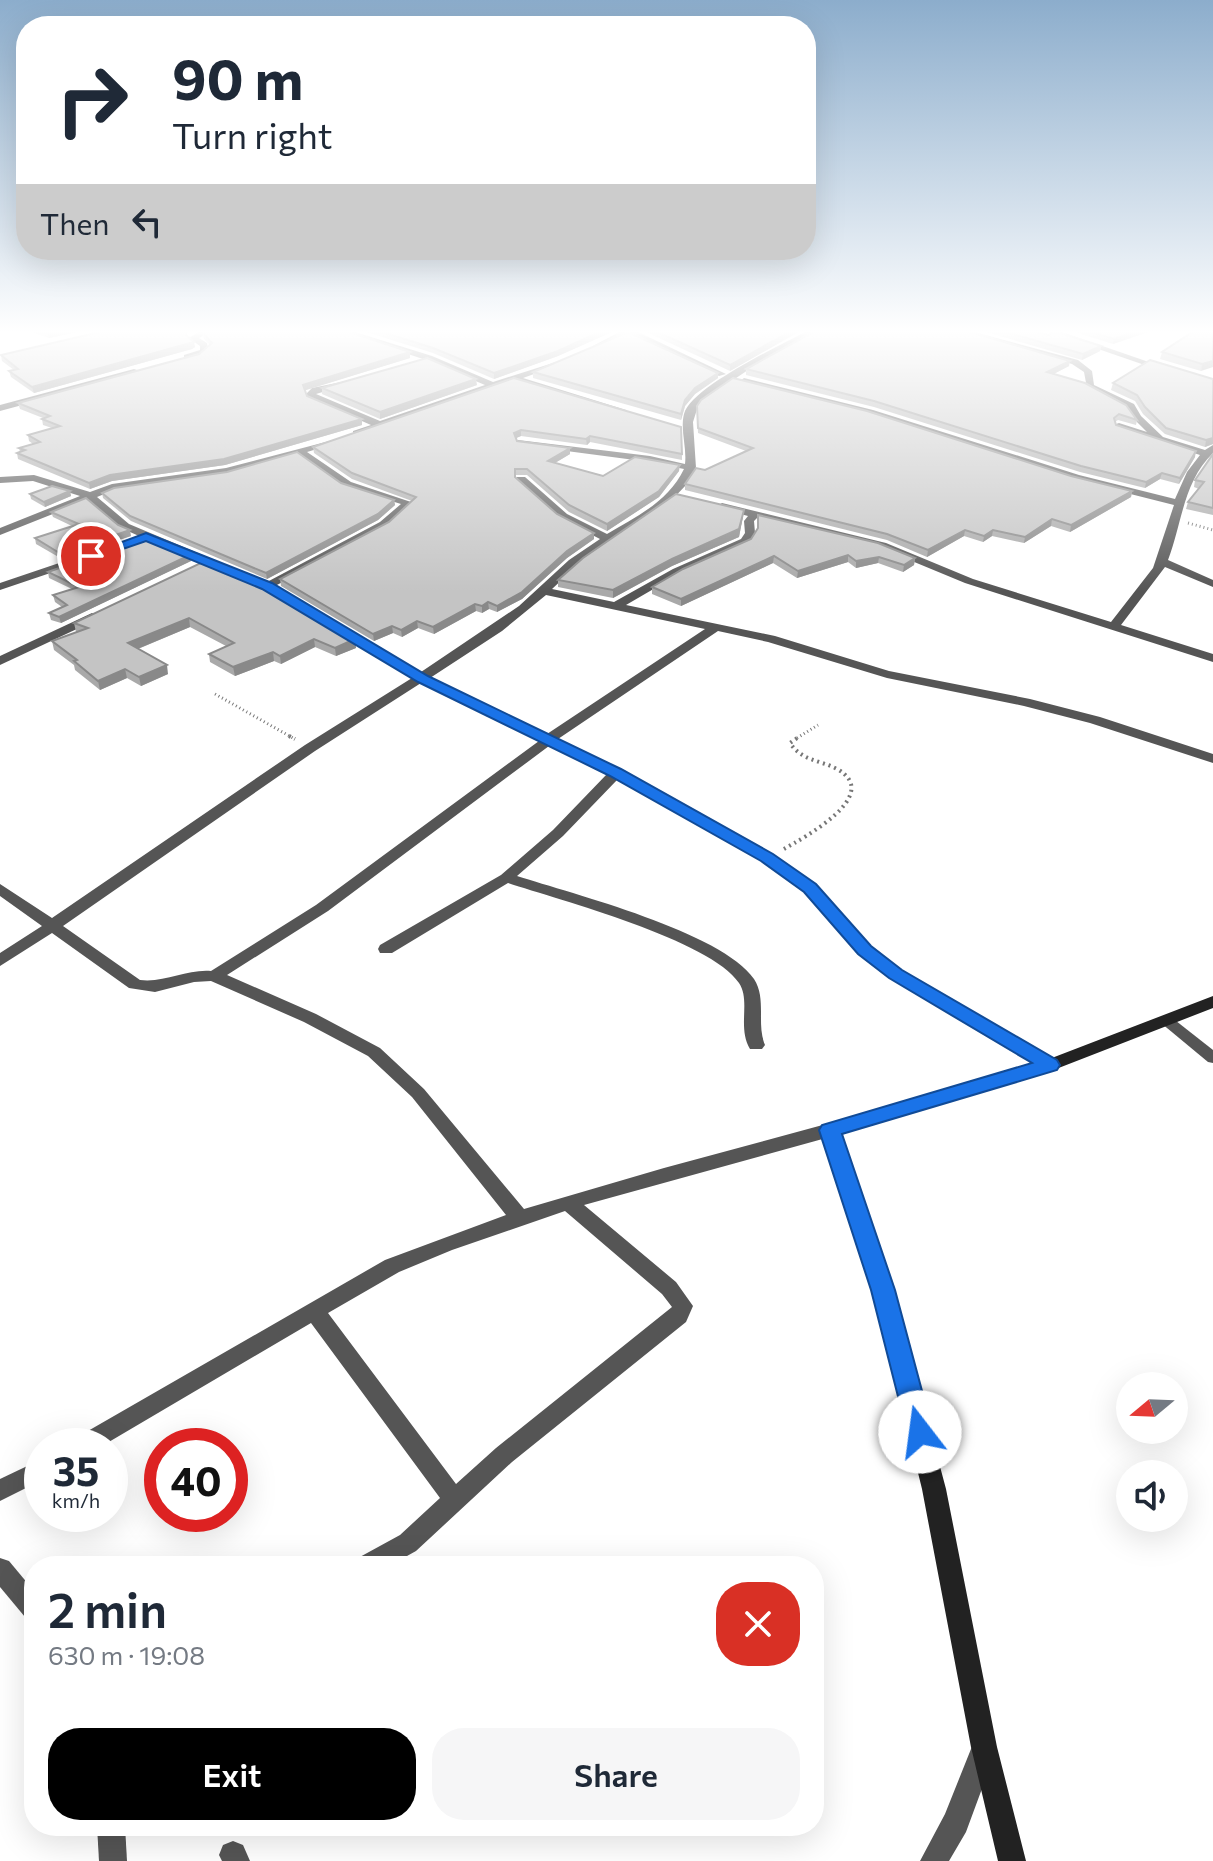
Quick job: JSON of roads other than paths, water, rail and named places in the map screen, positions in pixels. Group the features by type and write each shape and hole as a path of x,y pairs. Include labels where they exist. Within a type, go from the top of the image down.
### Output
{"street":[{"path":"364,418 378,424"},
{"path":"0,532 88,495 133,482 227,471 301,452 396,418"},
{"path":"0,961 234,804 311,748 423,679 525,608 565,569 679,496 691,468 683,428 686,418"},
{"path":"888,418 1075,477 1177,503"},
{"path":"1138,418 1159,438"},
{"path":"1115,625 1162,562 1177,503 1209,451 1119,426"},
{"path":"521,442 650,459 691,468"},
{"path":"267,586 384,524 409,503 347,484 301,452"},
{"path":"0,480 34,478 88,495 114,518 146,537 267,586 423,679 616,773 767,858 810,888 864,950 895,974 1050,1065"},
{"path":"521,479 563,516 608,539"},
{"path":"710,504 882,545 980,585 1213,658"},
{"path":"614,607 677,571 745,541 750,533 749,521 755,514"},
{"path":"0,587 146,537"},
{"path":"195,567 209,560"},
{"path":"1162,562 1213,584"},
{"path":"544,591 771,639 887,674 956,686 1095,720 1213,759"},
{"path":"0,661 100,613"},
{"path":"214,976 322,908 548,740 716,627"},
{"path":"386,949 506,878 558,833 616,773"},
{"path":"506,878 650,926 687,941 735,967 746,979 755,1004 749,1028 756,1045"},
{"path":"0,889 135,984 146,988 197,976 214,976 310,1018 374,1052 418,1093 519,1217"},
{"path":"113,1428 392,1266 519,1217 1050,1065 1213,1002"},
{"path":"830,1130 883,1290 931,1474 984,1747 1012,1861"},
{"path":"385,1556 408,1543 504,1455 679,1316 683,1306 669,1288 569,1203"},
{"path":"314,1311 455,1500"},
{"path":"0,1491 24,1478"},
{"path":"0,1569 24,1597"},
{"path":"934,1861 956,1822 984,1747"},
{"path":"112,1836 113,1861"}],"lane":[{"path":"1166,1020 1213,1058"}]}
